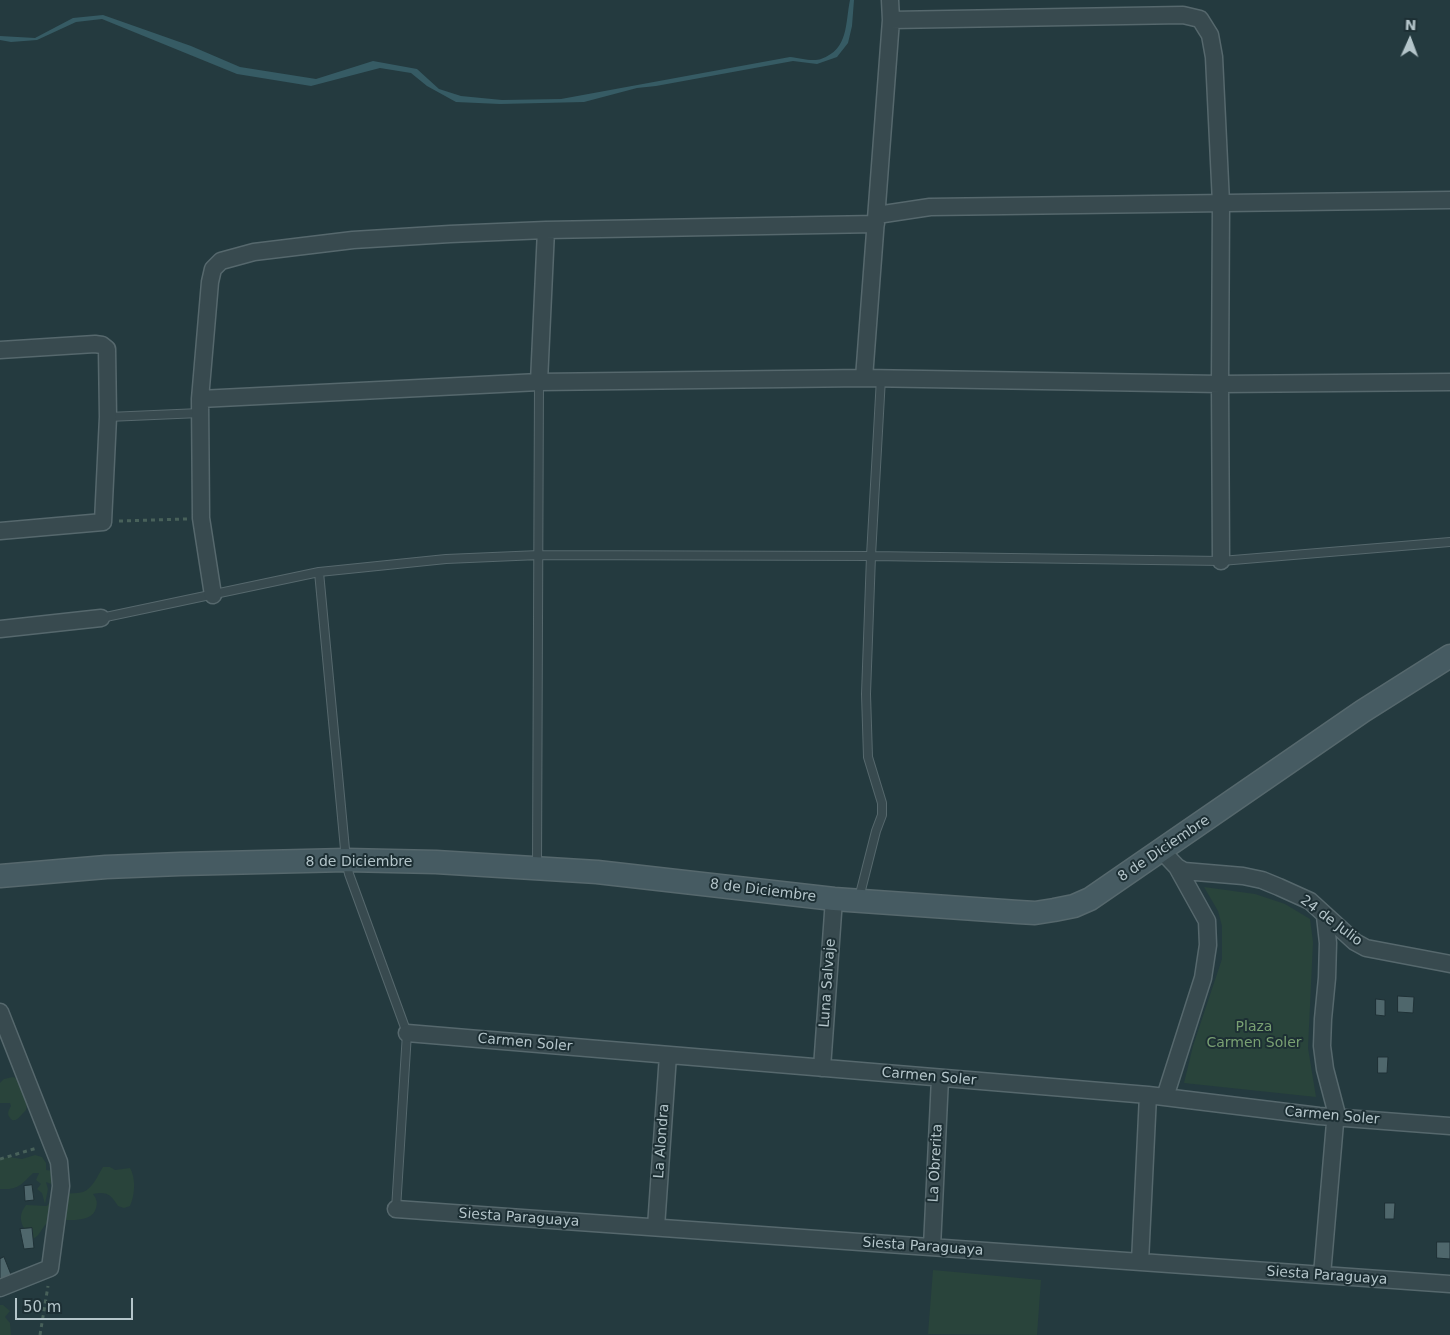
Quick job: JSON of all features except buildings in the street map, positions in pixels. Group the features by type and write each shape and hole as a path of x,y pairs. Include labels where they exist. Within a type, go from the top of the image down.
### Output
{"street":[{"path":"864,378 891,20 890,0"},
{"path":"891,20 1183,15 1200,19 1210,35 1214,57 1221,203 1221,561"},
{"path":"213,595 201,518 200,406 210,282 213,269 221,261 254,252 353,240 546,230 876,220 930,207 1450,200"},
{"path":"539,382 546,230"},
{"path":"0,350 102,345 107,349 108,417 103,522 0,531"},
{"path":"200,406 539,382 881,378 1220,384 1450,382"},
{"path":"0,629 101,618"},
{"name":"8 de Diciembre","path":"0,876 106,866 346,860 436,862 597,872 834,899 1035,913 1074,906 1090,899 1363,711 1450,656"},
{"path":"1162,851 1177,867 1207,921 1208,945 1202,978 1165,1097"},
{"name":"24 de Julio","path":"1177,867 1192,873 1243,876 1262,880 1310,901 1325,916 1366,948 1450,964"},
{"name":"Luna Salvaje","path":"822,1068 834,899"},
{"path":"1322,1275 1336,1117 1322,1046 1328,943 1325,916"},
{"path":"0,1012 59,1162 61,1186 50,1268 0,1288"},
{"name":"Carmen Soler","path":"407,1033 1148,1095 1336,1117 1450,1126"},
{"name":"La Alondra","path":"656,1228 668,1055"},
{"name":"La Obrerita","path":"932,1247 940,1078"},
{"path":"1140,1262 1148,1095"},
{"name":"Siesta Paraguaya","path":"396,1209 1450,1284"}],"lane":[{"path":"858,901 876,830 882,814 882,803 868,757 866,694 871,556 881,378"},
{"path":"537,867 539,382"},
{"path":"108,417 200,406"},
{"path":"101,618 319,572 446,559 539,555 871,556 1221,561 1450,542"},
{"path":"319,572 348,874 407,1033 396,1209"}],"path":[{"path":"103,522 201,518"},
{"path":"0,1159 52,1143"},
{"path":"40,1335 50,1268"}],"green space":[{"name":"Plaza Carmen Soler","path":"1204,887 1255,894 1285,904 1310,919 1313,942 1308,1048 1316,1097 1184,1083 1193,1046 1222,959 1222,926 1218,911"},
{"path":"13,1077 18,1079 28,1100 26,1110 16,1120 12,1120 8,1115 10,1103 0,1103 0,1083 4,1079"},
{"path":"35,1155 42,1157 46,1163 46,1170 53,1171 51,1184 46,1182 48,1189 45,1204 42,1193 37,1189 41,1184 36,1180 39,1173 33,1173 15,1188 0,1189 0,1159 9,1157 22,1159"},
{"path":"103,1167 110,1167 115,1170 130,1168 134,1187 130,1206 124,1208 118,1206 105,1193 93,1194 97,1204 93,1214 89,1217 49,1222 33,1239 23,1227 21,1219 21,1214 26,1205 47,1206 55,1194 83,1192 92,1185"},
{"path":"933,1270 1041,1280 1037,1335 928,1334"},
{"path":"0,1305 3,1305 10,1311 5,1317 10,1323 11,1335 0,1335"}],"water":[{"path":"850,0 854,0 852,26 848,43 837,57 817,64 793,61 637,88 584,102 500,104 456,102 427,86 411,73 380,68 311,86 237,74 102,19 76,22 37,40 11,42 0,40 0,36 35,38 73,18 103,15 191,46 240,67 316,79 373,61 417,69 439,89 461,96 502,100 561,99 790,57 810,60 821,59 830,55 841,42 846,27"}]}
